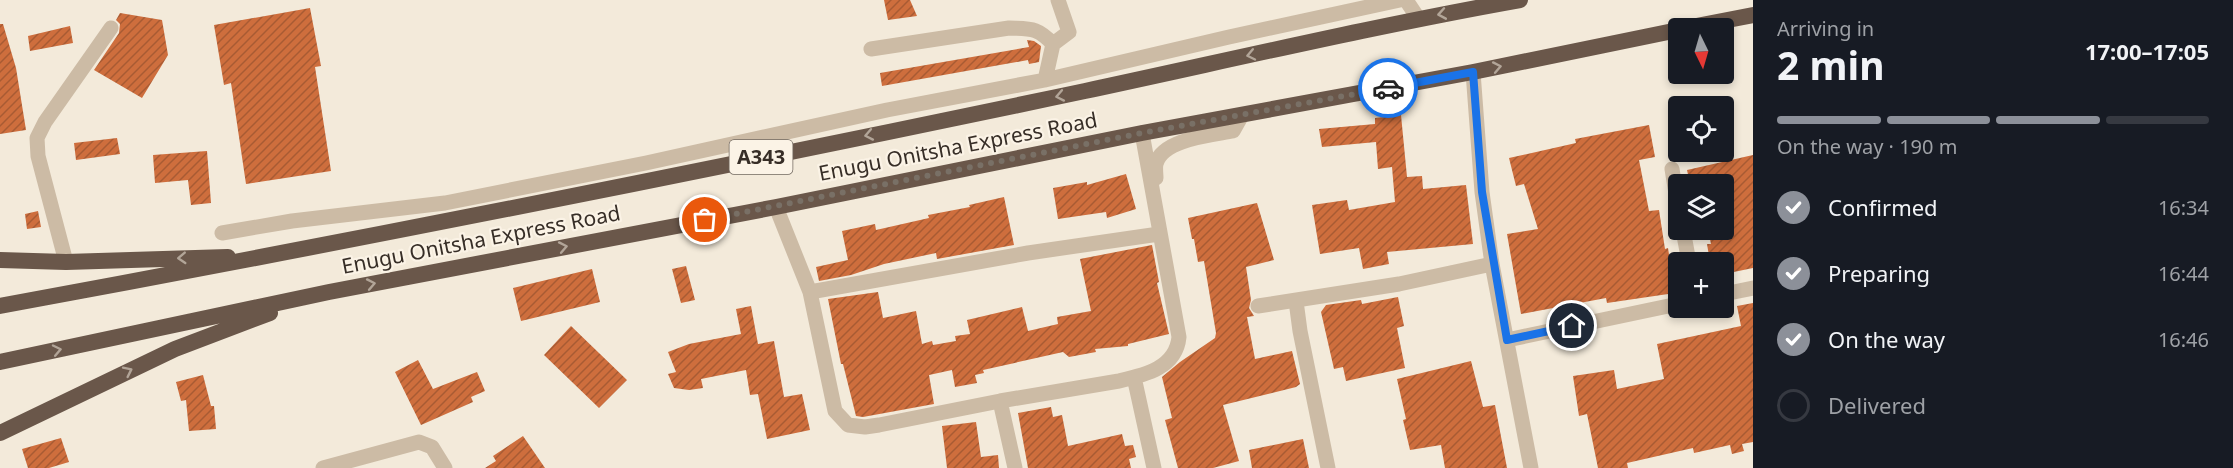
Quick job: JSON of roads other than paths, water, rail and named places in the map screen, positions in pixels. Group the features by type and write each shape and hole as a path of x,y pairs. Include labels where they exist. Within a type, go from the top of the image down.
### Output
{"highway":[{"name":"Enugu Onitsha Express Road","path":"0,306 239,262 1085,91 1418,18 1520,0"},
{"path":"1734,19 1753,15"},
{"name":"Enugu Onitsha Express Road","path":"0,362 329,292 776,207 1142,133 1473,72 1668,32"},
{"path":"0,260 66,262 206,256 231,257 239,262"},
{"path":"0,433 175,349 329,292"}],"street":[{"path":"1045,80 1053,44 1069,32 1058,0"},
{"path":"222,233 292,221 445,202 646,163 886,110 1045,80 1400,0"},
{"path":"1406,0 1418,18"},
{"path":"66,262 38,156 37,138 45,122 111,27"},
{"path":"871,49 1009,28 1042,32 1053,44"},
{"path":"1473,72 1482,192 1492,264 1531,468"},
{"path":"1152,190 1156,176 1156,163 1162,154 1174,145 1193,138 1233,131 1242,115"},
{"path":"776,207 810,292 835,411 848,425 865,428 1134,377 1163,365 1173,357 1179,337 1142,133"},
{"path":"1672,169 1673,174"},
{"path":"810,292 1028,253 1159,234"},
{"path":"1258,306 1399,284 1492,264"},
{"path":"1734,292 1753,288"},
{"path":"1296,301 1328,468"},
{"path":"1507,340 1668,306"},
{"path":"1134,377 1154,468"},
{"path":"1000,401 1015,468"},
{"path":"322,468 419,442 432,447 445,468"}]}
